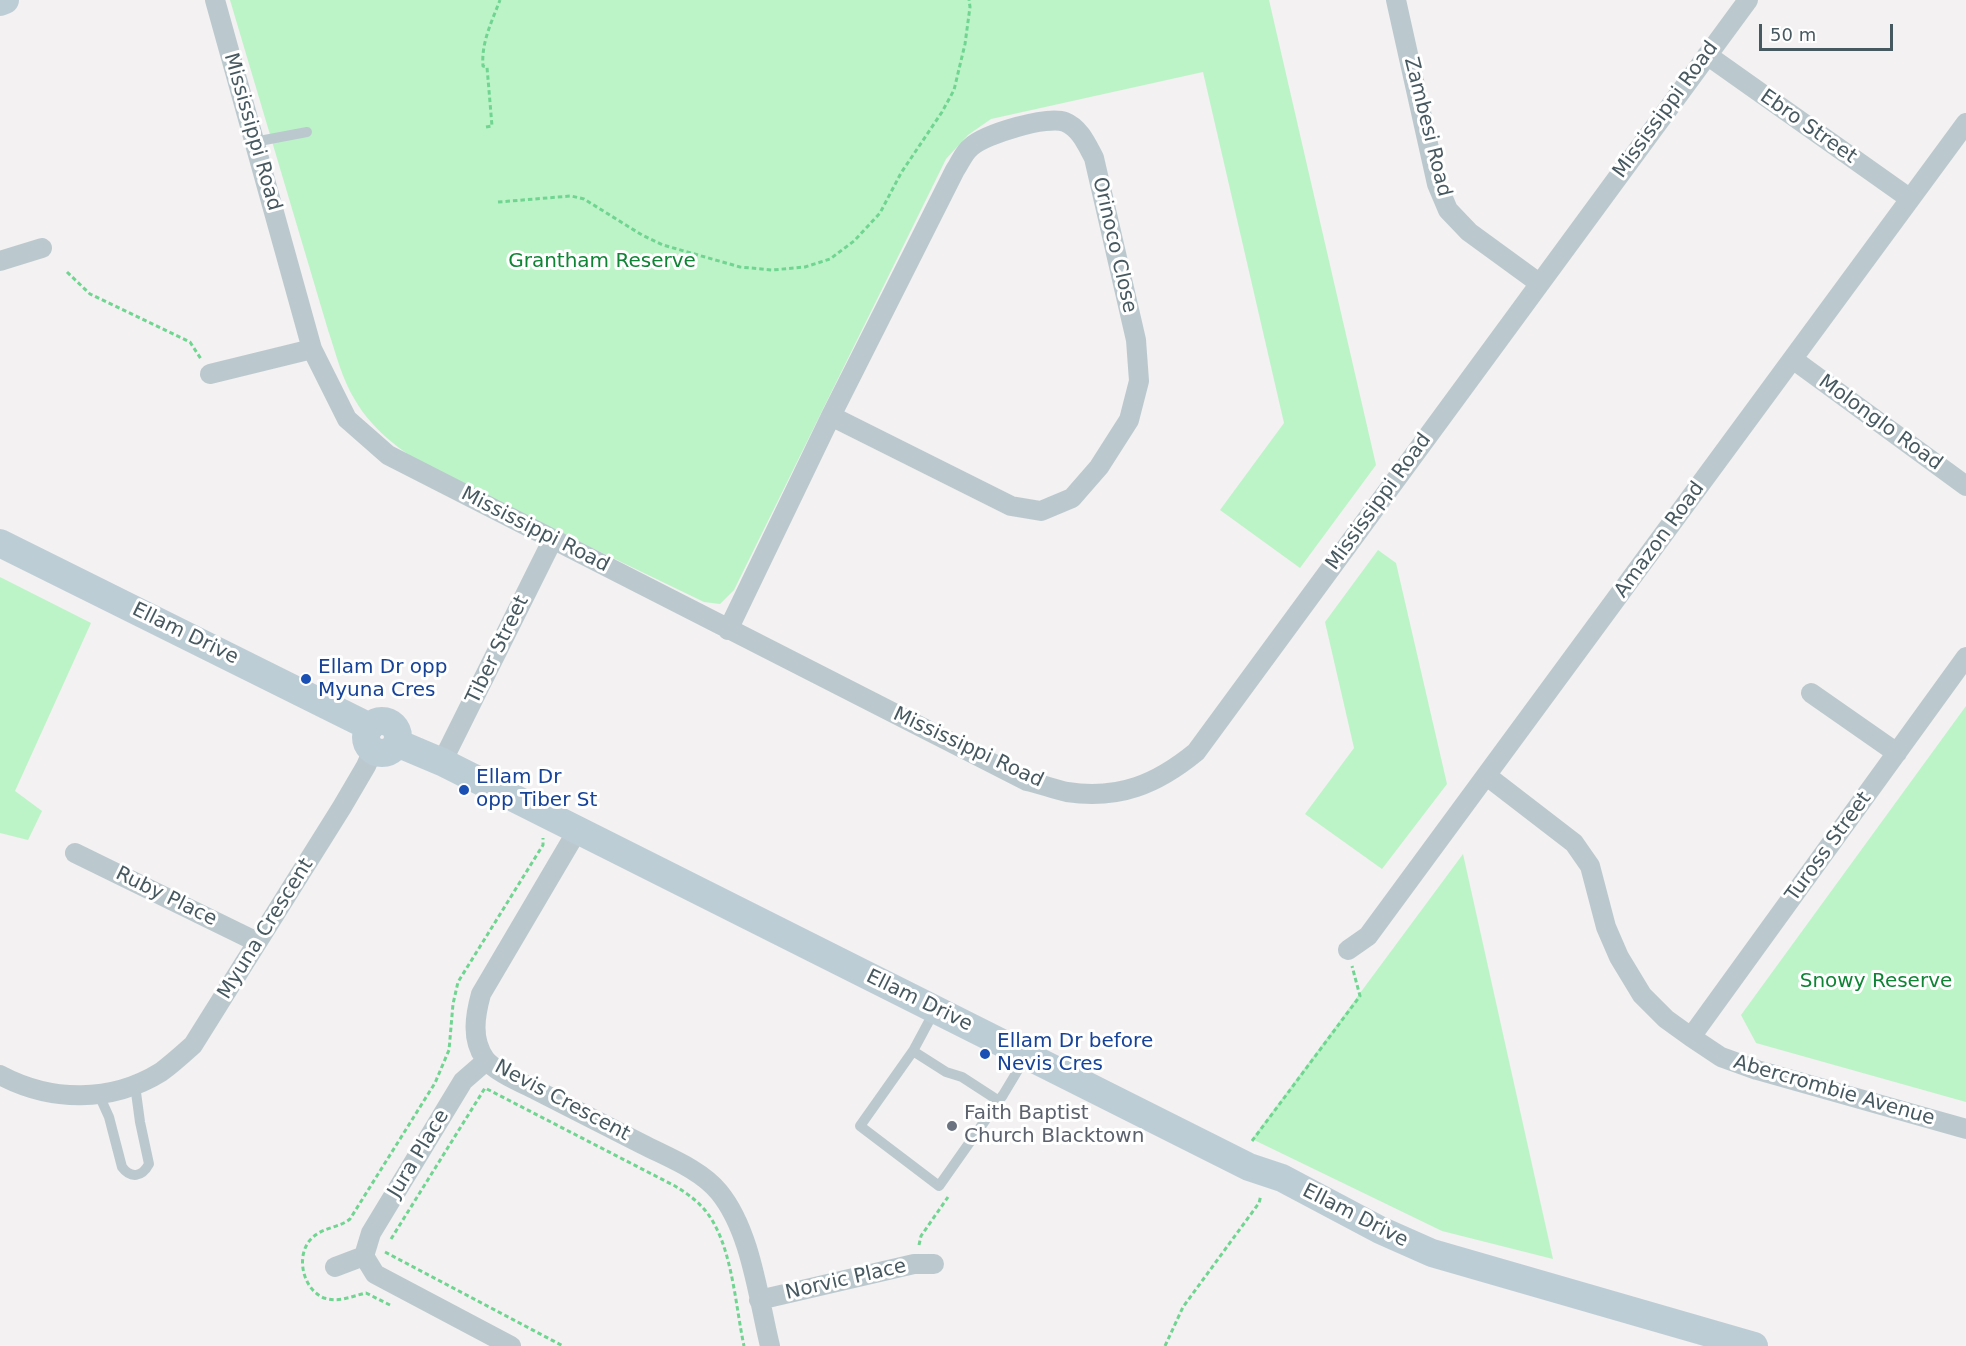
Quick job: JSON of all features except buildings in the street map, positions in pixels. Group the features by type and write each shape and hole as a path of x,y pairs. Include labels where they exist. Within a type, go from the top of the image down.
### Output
{"street":[{"path":"0,2 5,0"},
{"name":"Mississippi Road","path":"215,0 312,349 347,419 388,454 1027,781 1066,792 1104,794 1145,785 1174,770 1197,752 1748,0"},
{"name":"Zambesi Road","path":"1396,0 1437,184 1448,210 1469,232 1539,283"},
{"name":"Ebro Street","path":"1707,55 1909,198"},
{"name":"Orinoco Close","path":"728,630 831,416 955,170 970,147 992,134 1043,121 1065,122 1083,136 1094,158 1100,181 1136,340 1138,381 1130,420 1099,467 1072,498 1041,511 1011,506 831,416"},
{"name":"Amazon Road","path":"1348,950 1368,936 1794,360 1909,198 1966,123"},
{"path":"0,261 42,248"},
{"path":"210,374 312,349"},
{"name":"Molonglo Road","path":"1794,360 1966,486"},
{"name":"Tiber Street","path":"442,762 553,539"},
{"name":"Ellam Drive","path":"0,543 380,740 442,762 1249,1167 1282,1178 1380,1230 1432,1253 1754,1346"},
{"name":"Tuross Street","path":"1691,1037 1966,657"},
{"path":"1811,693 1897,753"},
{"name":"Myuna Crescent","path":"0,1075 52,1094 99,1095 135,1085 161,1071 193,1045 342,807 380,740"},
{"name":"Abercrombie Avenue","path":"1487,776 1574,843 1590,866 1605,927 1619,957 1642,995 1665,1018 1722,1057 1757,1070 1966,1130"},
{"name":"Nevis Crescent","path":"578,831 481,994 475,1018 477,1043 486,1061 512,1078 670,1158 698,1174 718,1190 734,1213 745,1239 770,1346"},
{"name":"Ruby Place","path":"75,853 257,942"},
{"name":"Jura Place","path":"374,1254 371,1233 463,1081 486,1061"},
{"path":"335,1267 374,1254 375,1274 511,1346"},
{"name":"Norvic Place","path":"759,1300 914,1264 934,1264"}],"lane":[{"path":"254,142 306,132"},
{"path":"935,1009 913,1052 860,1126 939,1186 999,1101 1027,1055"},
{"path":"913,1052 946,1072 962,1077 999,1101"},
{"path":"99,1095 109,1117 122,1167 132,1176 139,1175 146,1170 148,1164 135,1085"}],"path":[{"path":"486,127 492,126 487,67 483,66 483,60 487,33 500,0"},
{"path":"498,202 571,196 584,198 663,246 740,267 772,270 805,267 830,259 854,241 880,213 954,90 965,44 969,0"},
{"path":"67,272 90,294 190,342 210,374"},
{"path":"1252,1141 1360,996 1348,950"},
{"path":"389,1242 485,1088 691,1196 704,1209 722,1240 744,1346"},
{"path":"1165,1346 1183,1307 1259,1203 1261,1195"},
{"path":"374,1254 562,1346"}],"green space":[{"name":"Grantham Reserve","path":"230,0 1269,0 1376,465 1300,568 1220,510 1284,423 1203,72 991,119 968,135 946,159 734,590 720,604 704,602 439,474 392,442 363,412 346,384 328,330"},
{"path":"1378,550 1396,563 1447,784 1382,869 1305,814 1354,748 1325,622"},
{"path":"0,577 91,623 15,791 42,811 28,840 0,833"},
{"name":"Snowy Reserve","path":"1966,706 1966,1102 1756,1043 1741,1015"},
{"path":"1463,854 1553,1259 1442,1231 1252,1139"}],"place":[{"name":"Ellam Dr opp Myuna Cres","path":"306,679"},
{"name":"Ellam Dr opp Tiber St","path":"464,790"},
{"name":"Ellam Dr before Nevis Cres","path":"985,1054"},
{"name":"Faith Baptist Church Blacktown","path":"952,1126"}]}
